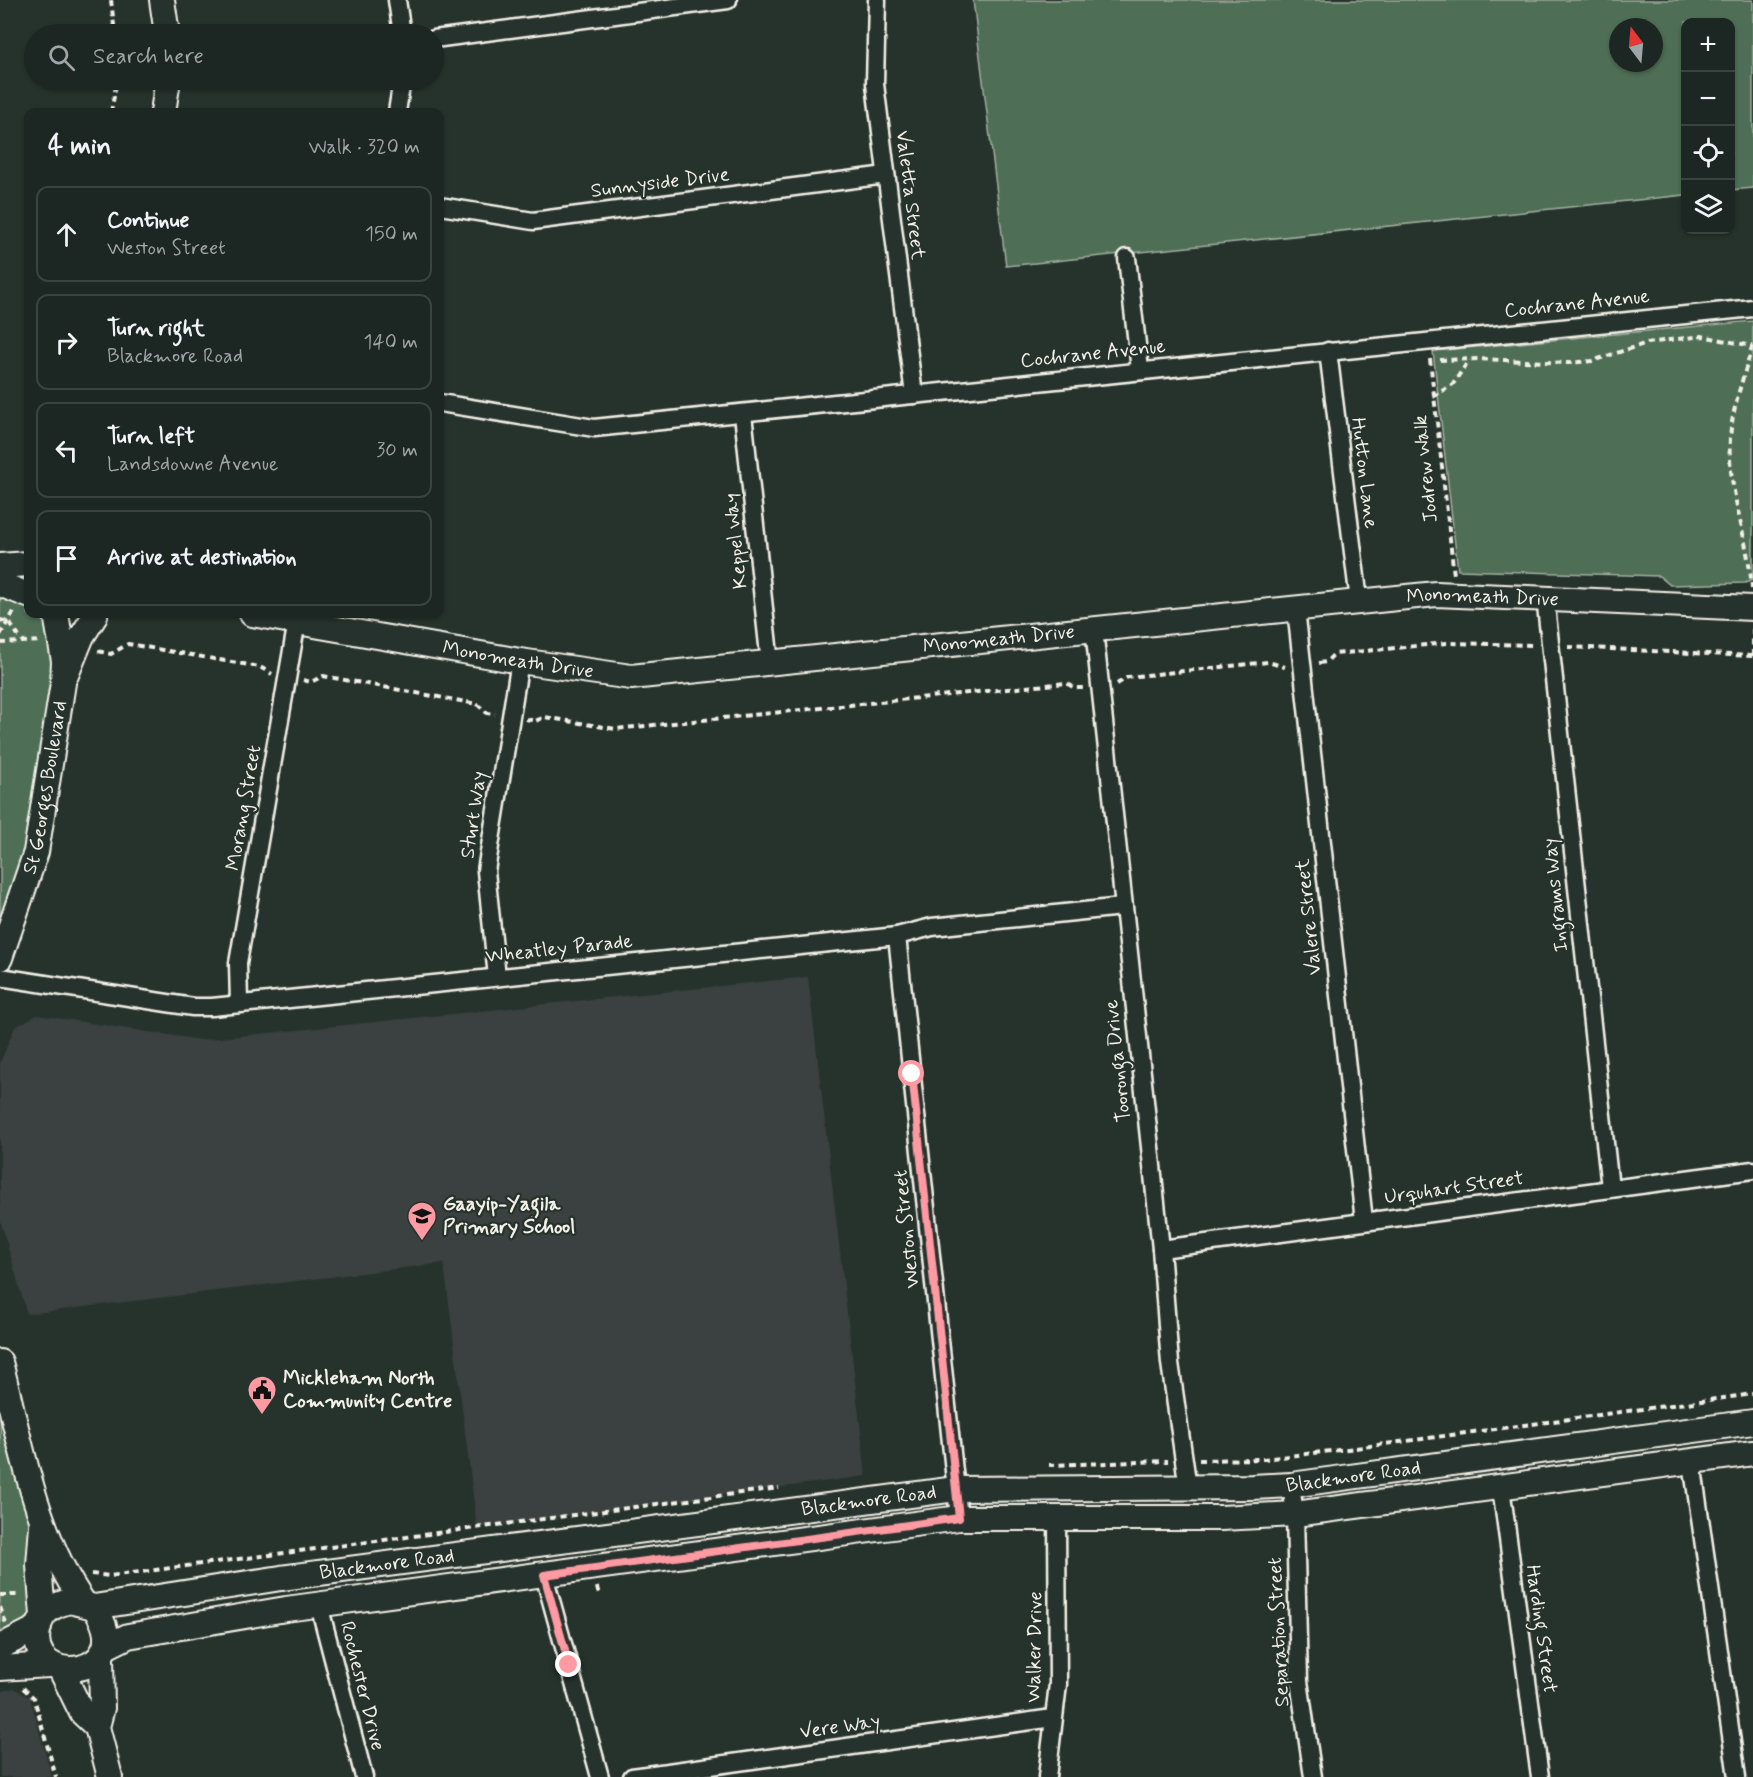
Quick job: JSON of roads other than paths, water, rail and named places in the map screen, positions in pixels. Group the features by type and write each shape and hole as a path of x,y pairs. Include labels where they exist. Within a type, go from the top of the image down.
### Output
{"street":[{"path":"162,0 166,24"},
{"path":"397,0 401,24"},
{"path":"444,38 728,0"},
{"name":"Valetta Street","path":"877,0 875,84 914,395"},
{"path":"164,108 166,90"},
{"path":"398,108 400,90"},
{"name":"Sunnyside Drive","path":"444,207 533,221 886,175"},
{"path":"1127,258 1140,370"},
{"name":"Cochrane Avenue","path":"444,404 594,428 1753,308"},
{"name":"Hutton Lane","path":"1328,351 1359,601"},
{"name":"Keppel Way","path":"743,414 770,664"},
{"path":"0,566 24,564"},
{"path":"0,584 24,593"},
{"name":"Monomeath Drive","path":"278,618 520,661 631,677 1359,601 1456,593 1753,608"},
{"name":"Ingrams Way","path":"1545,597 1610,1188"},
{"name":"Valere Street","path":"1296,609 1364,1221"},
{"name":"St Georges Boulevard","path":"0,958 36,852 69,645 58,618"},
{"path":"69,645 94,618"},
{"name":"Morang Street","path":"239,1003 238,963 297,621"},
{"name":"Tooronga Drive","path":"1094,629 1122,907 1161,1249 1170,1363 1188,1488"},
{"name":"Sturt Way","path":"497,977 486,871 520,661"},
{"name":"Wheatley Parade","path":"0,977 193,1007 897,936 932,927 1122,907"},
{"name":"Weston Street","path":"897,936 959,1518"},
{"name":"Urquhart Street","path":"1161,1249 1753,1170"},
{"path":"0,1362 43,1524 66,1577 105,1625 102,1708 97,1727 110,1777"},
{"name":"Blackmore Road","path":"89,1605 956,1489 1291,1485 1753,1422"},
{"name":"Blackmore Road","path":"104,1652 128,1636 319,1605 959,1518 1221,1518 1295,1514 1753,1453"},
{"path":"1692,1462 1737,1777"},
{"name":"Separation Street","path":"1291,1485 1295,1514 1299,1681 1313,1777"},
{"name":"Harding Street","path":"1501,1487 1540,1777"},
{"name":"Walker Drive","path":"1047,1777 1058,1684 1057,1518"},
{"path":"43,1524 39,1565 41,1621 39,1648 55,1667 82,1713 97,1727"},
{"path":"544,1575 600,1777"},
{"path":"5,1645 41,1621 59,1603 89,1605"},
{"name":"Rochester Drive","path":"319,1605 364,1777"},
{"path":"10,1668 84,1667 104,1652"},
{"name":"Vere Way","path":"632,1777 1053,1718"}],"place":[{"name":"Gaayip-Yagila Primary School","path":"422,1242"},
{"name":"Mickleham North Community Centre","path":"262,1416"}]}
